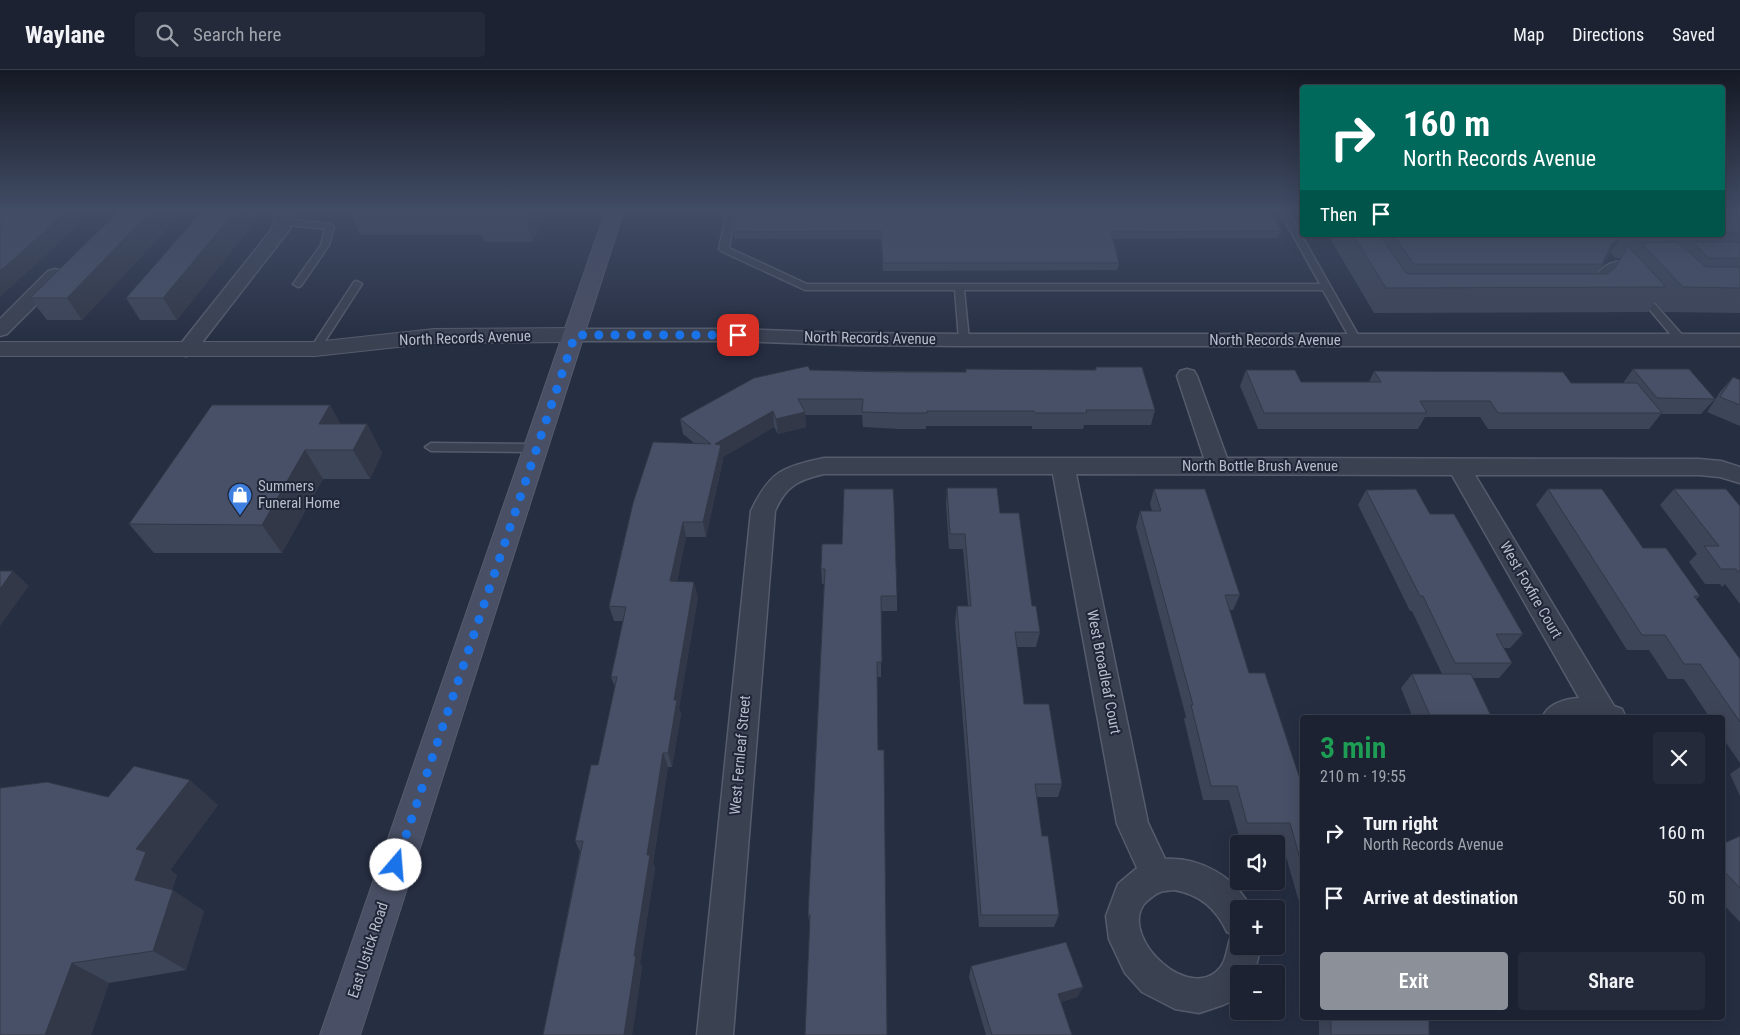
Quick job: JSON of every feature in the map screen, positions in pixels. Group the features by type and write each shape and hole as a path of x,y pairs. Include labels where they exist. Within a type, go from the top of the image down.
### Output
{"main road":[{"name":"East Ustick Road","path":"340,1035 601,255"}],"street":[{"path":"186,350 261,255"},
{"path":"0,330 71,259"},
{"name":"North Records Avenue","path":"0,349 186,350 315,348 434,336 575,335 738,335 845,339 964,340 1740,340"},
{"path":"1187,376 1218,466"},
{"name":"North Bottle Brush Avenue","path":"781,480 801,470 824,466 1698,467 1721,469 1740,475"},
{"name":"West Broadleaf Court","path":"1063,466 1133,824 1156,875"},
{"name":"West Foxfire Court","path":"1459,467 1607,715"},
{"name":"West Fernleaf Street","path":"715,1035 763,510 770,494 781,480"},
{"name":"West Foxfire Court","path":"1560,715 1563,712 1581,710 1607,715"},
{"path":"1230,907 1222,895 1201,880 1178,873 1156,875 1137,885 1126,903 1122,924 1128,948 1143,970 1165,988 1189,995 1213,993 1232,982 1243,963 1243,955"}],"lane":[{"path":"298,284 318,255"},
{"path":"737,255 805,287 1326,288"},
{"path":"1308,255 1356,340"},
{"path":"1610,260 1643,263"},
{"path":"1610,260 1625,276"},
{"path":"1581,294 1591,294 1601,272 1610,260"},
{"path":"315,348 357,284"},
{"path":"959,287 964,340"},
{"path":"1637,289 1681,340"},
{"path":"431,447 536,448"}],"building":[{"path":"0,255 18,255 0,271"},
{"path":"74,255 109,255 67,298 30,298"},
{"path":"164,255 199,255 163,298 126,298"},
{"path":"883,255 1117,255 1119,263 883,263"},
{"path":"1365,255 1394,255 1405,272 1409,274 1607,274 1615,268 1623,255 1636,255 1666,287 1386,288"},
{"path":"1408,255 1606,255 1602,264 1414,264"},
{"path":"1652,255 1692,255 1706,267 1740,267 1740,288 1683,287"},
{"path":"1706,255 1740,255 1740,258 1709,258"},
{"path":"808,366 810,370 887,372 966,372 966,369 1096,370 1096,367 1142,367 1155,410 1086,410 1087,413 1035,413 1034,411 862,412 863,399 798,399 805,412 776,419 773,411 715,444 721,445 703,522 683,522 670,581 694,582 674,700 677,700 668,753 663,753 647,855 650,855 624,1035 543,1035 583,841 575,841 591,765 598,765 617,677 611,677 626,607 609,606 633,503 653,442 711,444 680,419 754,378"},
{"path":"1633,369 1689,369 1715,399 1657,398"},
{"path":"1246,370 1295,370 1301,382 1381,382 1374,371 1563,372 1571,383 1637,383 1662,413 1498,413 1490,401 1420,401 1427,413 1264,413"},
{"path":"1733,377 1740,380 1740,405 1720,397"},
{"path":"212,405 330,405 319,424 367,424 353,450 305,450 262,525 129,524"},
{"path":"947,488 997,488 1000,513 1019,513 1032,606 1036,606 1040,632 1015,632 1024,704 1049,704 1062,784 1035,784 1042,836 1048,836 1059,915 981,915 957,606 971,606 965,534 950,534"},
{"path":"844,489 893,489 897,596 881,596 882,662 877,662 878,750 884,750 887,1035 805,1035 810,915 808,915 825,569 821,569 822,544 842,544"},
{"path":"1154,489 1205,489 1240,595 1225,595 1249,673 1265,673 1300,779 1300,859 1290,823 1247,823 1237,786 1211,786 1191,705 1193,705 1140,511 1161,511"},
{"path":"1416,489 1430,514 1454,514 1523,634 1496,634 1512,663 1455,663 1423,596 1420,596 1366,490"},
{"path":"1548,489 1602,489 1643,548 1666,548 1700,596 1694,596 1740,659 1740,722 1700,664 1684,664 1665,635 1642,635"},
{"path":"1674,489 1726,489 1740,506 1740,570 1738,572 1736,569 1721,569 1704,546 1719,546"},
{"path":"0,571 13,571 0,589"},
{"path":"1412,674 1471,674 1491,715 1430,715"},
{"path":"134,766 190,780 136,849 146,852 135,880 173,890 153,951 72,963 45,1035 0,1035 0,788 47,782 108,797"},
{"path":"1740,836 1740,888 1725,872 1725,843"},
{"path":"1066,942 1083,987 1058,994 1072,1035 992,1035 971,966"},
{"path":"1331,1020 1429,1020 1429,1035 1331,1035"}],"place":[{"name":"Summers Funeral Home","path":"240,516"}],"route":[{"path":"396,865 575,335 738,335"}]}
